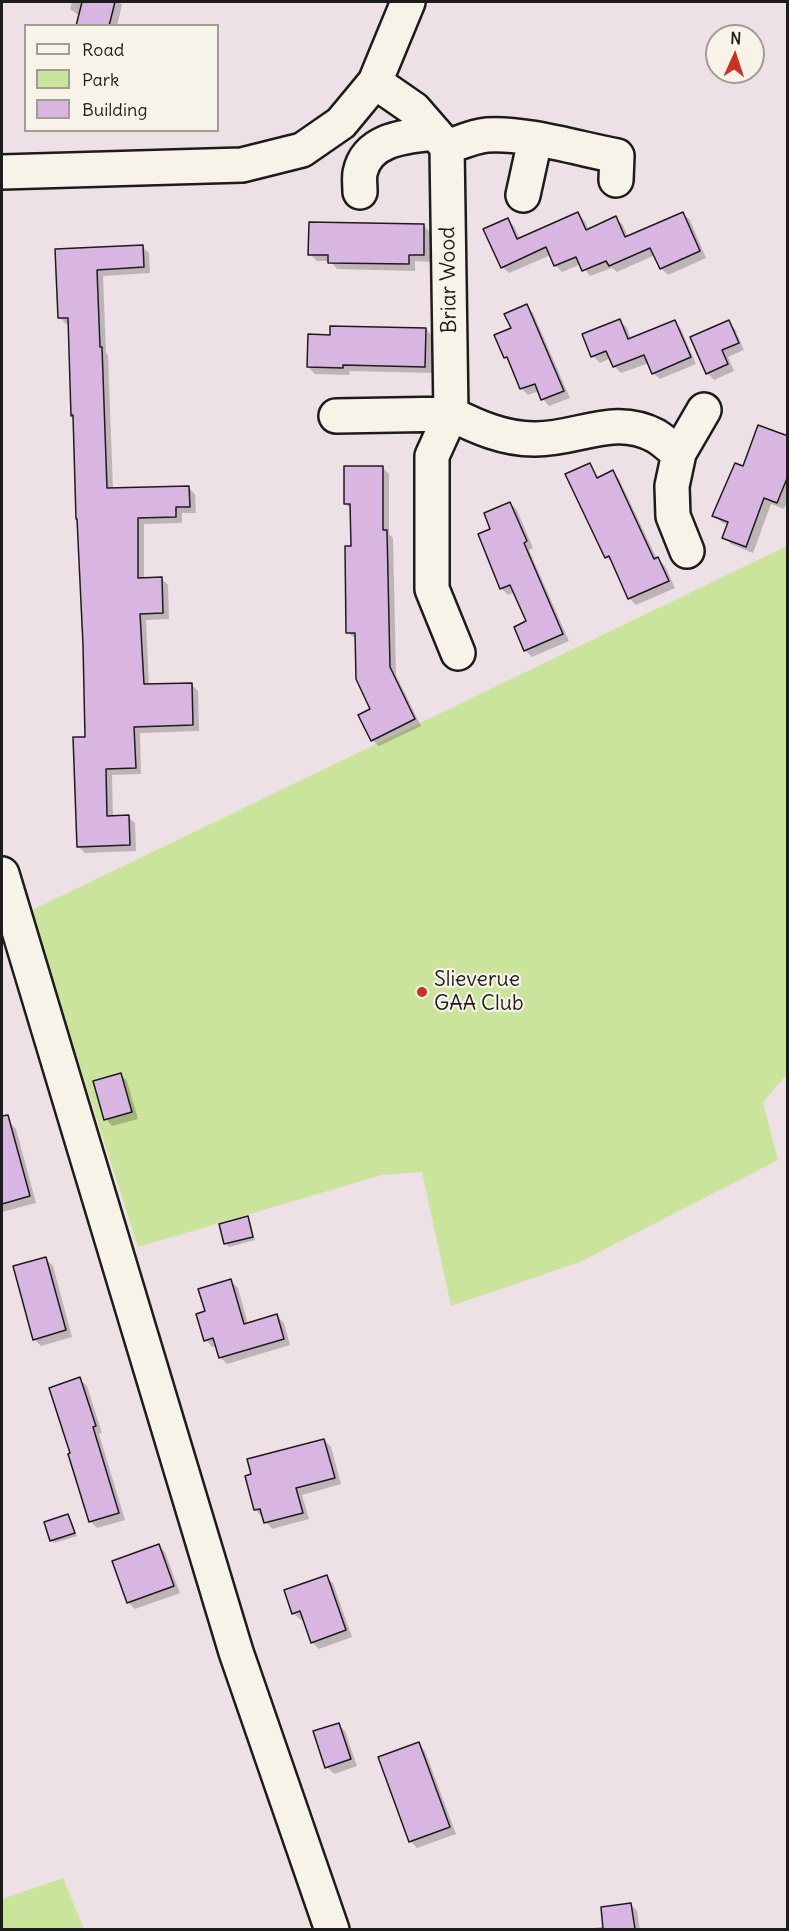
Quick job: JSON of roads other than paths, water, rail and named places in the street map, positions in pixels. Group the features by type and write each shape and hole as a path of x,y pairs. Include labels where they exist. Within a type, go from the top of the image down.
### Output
{"street":[{"path":"2,172 242,165 302,150 341,123 375,82 408,2"},
{"path":"375,82 414,109 441,140"},
{"path":"360,192 360,172 368,156 386,141 402,137 441,140 486,135 535,140 617,156 616,180"},
{"name":"Briar Wood","path":"441,140 451,414 432,456 432,589 458,653"},
{"path":"523,195 535,140"},
{"path":"687,551 673,516 672,486 679,453 704,410"},
{"path":"336,416 451,414 486,431 534,439 564,436 600,427 626,426 656,436 679,453"},
{"path":"2,874 236,1652 332,1929"}],"place":[{"name":"Slieverue GAA Club","path":"422,992"}]}
